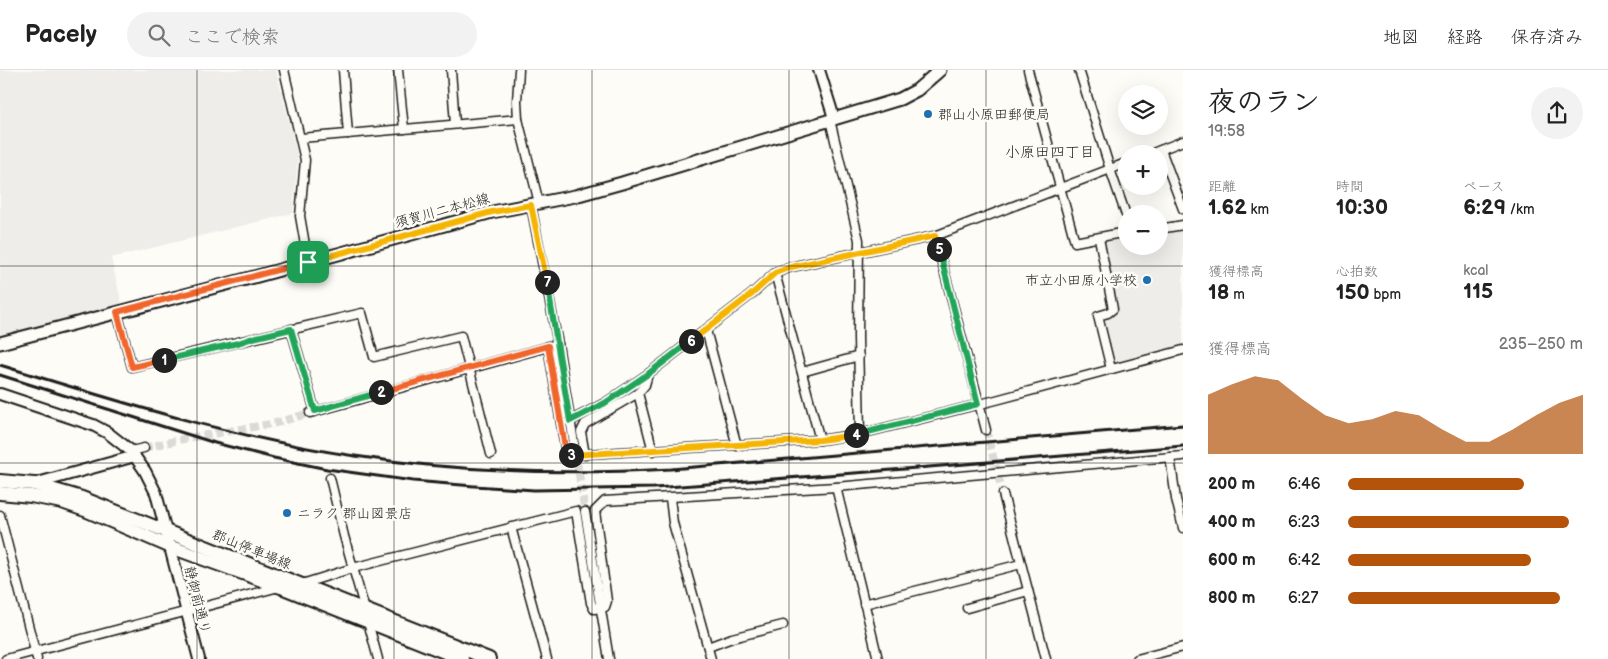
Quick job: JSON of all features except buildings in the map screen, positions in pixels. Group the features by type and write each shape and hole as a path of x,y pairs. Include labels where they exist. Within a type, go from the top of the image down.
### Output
{"main road":[{"name":"須賀川二本松線","path":"0,343 492,212 535,204 622,183 900,99 917,90 940,70"},
{"name":"郡山停車場線","path":"0,481 34,484 82,498 166,530 300,584 462,659"},
{"name":"郡山停車場線","path":"0,493 62,502 171,547 489,659"}],"street":[{"path":"284,70 305,160 300,216 308,262"},
{"path":"343,70 348,134"},
{"path":"398,70 404,129"},
{"path":"451,70 455,124"},
{"path":"519,70 516,101 518,119 535,204 575,450"},
{"path":"819,70 858,232 860,253 860,434"},
{"path":"1028,70 1076,242 1118,234"},
{"path":"1079,70 1122,205"},
{"path":"301,138 518,119"},
{"path":"1168,147 1183,141"},
{"path":"570,421 605,403 648,374 752,294 775,273 791,267 935,236 1118,166"},
{"path":"1168,169 1183,209"},
{"path":"1168,227 1183,224"},
{"path":"935,236 986,430"},
{"path":"1099,238 1113,309 1108,313 1098,316 1111,369"},
{"path":"775,273 820,440"},
{"path":"117,312 132,367 362,313 374,357 461,336 492,454"},
{"path":"291,329 312,412 558,344"},
{"path":"706,330 737,446"},
{"path":"548,346 566,453 570,455 820,440 860,434 1183,350"},
{"path":"802,372 859,356"},
{"path":"586,455 581,432 585,424 638,393 645,385 648,374"},
{"path":"638,393 654,451"},
{"path":"0,394 92,425 108,433 133,454"},
{"path":"34,484 133,454 144,448"},
{"name":"静御前通り","path":"133,454 156,493 199,659"},
{"path":"576,510 591,603 594,609 601,609 605,607 608,601 595,512 604,500 670,498 836,487 1183,456"},
{"path":"1170,457 1180,498 1183,528"},
{"path":"330,478 378,659"},
{"path":"836,487 878,659"},
{"path":"1002,494 1046,659"},
{"path":"670,498 673,523 710,659"},
{"path":"300,584 353,568 576,510 595,512"},
{"path":"585,512 609,659"},
{"path":"0,515 36,655"},
{"path":"512,527 547,659"},
{"path":"864,604 1021,564"},
{"path":"6,659 36,655 281,587"},
{"path":"967,608 1028,591"},
{"path":"708,647 732,638 783,625"},
{"path":"1137,659 1183,647"}],"shaded area":[{"path":"0,70 276,70 298,158 293,213 111,258 122,305 0,336"},
{"name":"市立小田原小学校","path":"1183,230 1183,347 1115,365 1111,362 1101,319 1116,314 1103,243 1105,240 1118,238 1118,255 1168,255 1168,233"}],"tunnel":[{"path":"144,448 183,439 276,423 310,413"},
{"path":"986,430 1003,494"},
{"path":"575,450 585,512"}],"railway":[{"path":"0,365 131,405 265,439 355,456 433,466 512,471 592,472 671,469 1183,425"},
{"path":"0,375 215,443 274,458 327,469 413,481 534,490 654,488 1183,446"}],"place":[{"name":"郡山小原田郵便局","path":"928,114"},
{"name":"市立小田原小学校","path":"1147,280"},
{"name":"ニラク 郡山図景店","path":"287,513"}],"district":[{"name":"小原田四丁目","path":"1050,152"}],"route":[{"path":"531,205 558,344 570,421 605,403 648,374 752,294 775,273 791,267 935,236 978,404 860,434 820,440 570,455 566,453 548,346 315,411 291,329 132,367 117,312 308,262 492,212 531,205"}]}
